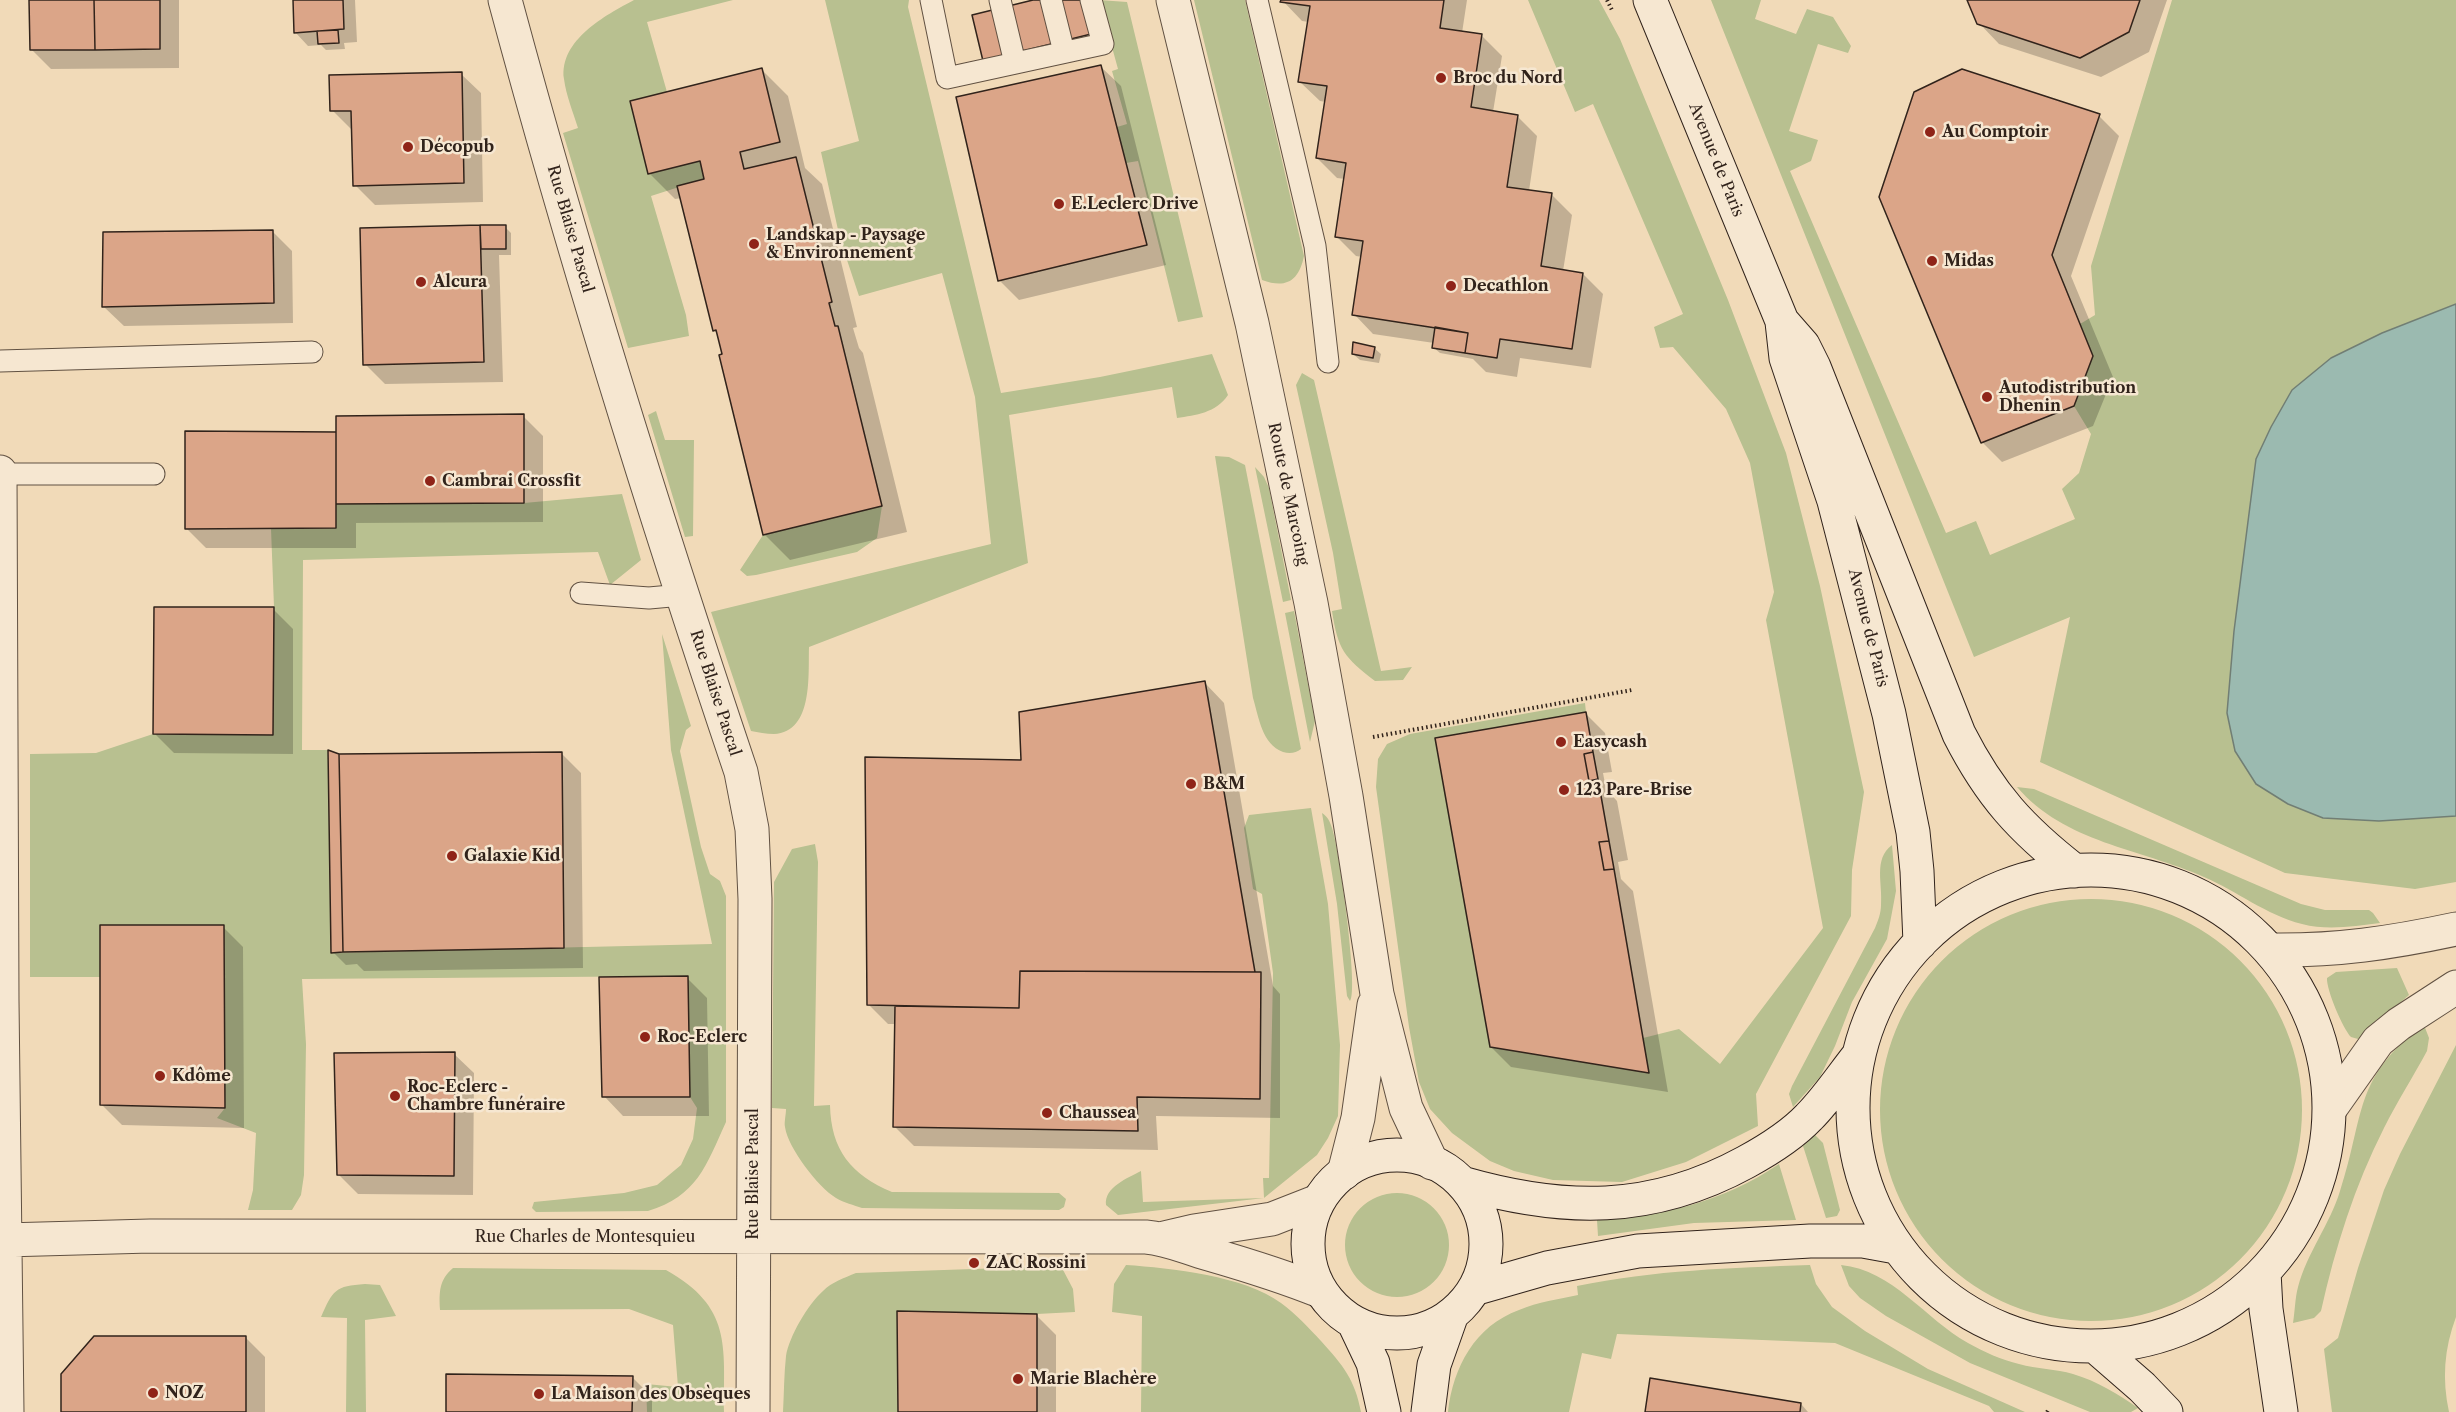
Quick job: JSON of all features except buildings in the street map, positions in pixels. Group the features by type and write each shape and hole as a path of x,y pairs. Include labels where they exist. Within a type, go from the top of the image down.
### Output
{"street":[{"name":"Rue Blaise Pascal","path":"505,0 602,337 682,595 741,772 752,830 755,899 753,1412"},
{"name":"Route de Marcoing","path":"1173,0 1264,381 1311,603 1337,743 1377,994 1406,1108 1432,1163"},
{"name":"Avenue de Paris","path":"1650,0 1782,321 1786,358 1837,512 1889,714 1913,832 1920,943"},
{"name":"Avenue de Paris","path":"1782,321 1803,345 1812,360 1938,684 1969,754 1989,787 2015,819 2075,871"},
{"path":"0,473 7,1412"},
{"path":"2106,870 2167,882 2196,894 2222,909 2247,928 2270,950 2308,1008 2320,1040 2327,1074 2330,1109 2325,1153 2313,1197 2292,1237 2264,1272 2236,1297 2204,1318 2170,1333 2096,1347 2050,1343 2005,1331 1963,1310 1927,1282 1896,1247 1872,1204 1857,1156 1852,1106 1858,1056 1881,995 1899,968 1920,943 1946,920 1975,901 2007,886 2040,876 2075,871 2106,870"},
{"path":"2270,950 2318,950 2379,945 2456,929"},
{"path":"2330,1109 2378,1041 2398,1024 2456,987"},
{"name":"Route de Marcoing","path":"1344,1173 1358,1118 1371,1016 1377,994"},
{"path":"1462,1183 1495,1192 1574,1203 1634,1201 1665,1196 1693,1187 1753,1158 1793,1131 1809,1117 1858,1056"},
{"path":"1387,1156 1410,1156 1432,1163 1448,1171 1462,1183 1475,1201 1483,1223 1486,1245 1483,1269 1474,1290 1452,1314 1430,1327 1404,1333 1378,1332 1354,1323 1329,1304 1320,1291 1311,1270 1307,1247 1310,1223 1318,1201 1344,1173 1364,1161 1387,1156"},
{"name":"Rue Charles de Montesquieu","path":"5,1240 150,1236 1094,1236 1164,1238 1272,1219 1318,1201"},
{"name":"Rue Charles de Montesquieu","path":"1164,1238 1279,1275 1320,1291"},
{"path":"1474,1290 1547,1268 1638,1251 1810,1241 1863,1241 1896,1247"},
{"path":"2264,1272 2266,1309 2281,1412"},
{"path":"1428,1412 1434,1365 1452,1314"},
{"path":"1354,1323 1373,1363 1384,1412"},
{"path":"2096,1347 2166,1412"}],"lane":[{"path":"931,0 947,78 1103,44 1090,0"},
{"path":"1000,0 1016,63"},
{"path":"1051,0 1064,52"},
{"path":"1257,0 1315,246 1328,362"},
{"path":"0,361 312,352"},
{"path":"0,473 154,474"},
{"path":"581,593 650,598 682,595"}],"path":[{"path":"1337,743 1632,690"}],"green space":[{"path":"634,0 733,0 647,22 667,92 648,174 700,161 704,179 651,196 686,315 689,336 628,348 563,133 578,128 564,79 564,65 569,52 587,30"},
{"path":"825,0 909,0 908,7 1001,393 1100,377 1212,354 1228,395 1212,409 1177,418 1172,387 1009,415 1028,563 809,647 808,685 802,712 796,723 787,731 771,734 751,731 711,612 991,544 975,397 942,273 859,296 840,239 821,152 859,141"},
{"path":"1099,0 1127,2 1203,317 1178,322 1138,161 1126,163 1117,127 1127,124 1112,71 1118,69"},
{"path":"1194,0 1245,0 1304,256 1299,272 1285,283 1270,283 1262,280"},
{"path":"1528,0 1599,0 1620,39 1728,300 1786,453 1820,586 1864,792 1852,870 1851,916 1756,1094 1758,1126 1686,1162 1622,1182 1553,1180 1514,1171 1490,1161 1452,1133 1430,1109 1419,1082 1409,1027 1376,787 1378,759 1387,744 1410,734 1585,703 1586,712 1435,738 1490,1047 1648,1073 1643,1038 1679,1029 1720,1064 1823,928 1766,620 1774,592 1750,463 1726,409 1673,347 1660,348 1654,327 1683,314 1593,104 1575,112"},
{"path":"1711,0 1761,0 1755,19 1796,34 1807,9 1833,17 1851,46 1848,53 1818,44 1789,131 1818,140 1811,161 1790,171 1946,533 1976,521 1990,555 2075,519 2062,489 2079,473 2091,434 2074,406 2093,356 2080,324 2095,315 2091,266 2172,0 2456,0 2456,882 2415,889 2285,873 2040,762 2070,617 1974,657"},
{"path":"1302,373 1314,380 1381,671 1412,667 1403,680 1375,681 1349,659 1337,635 1332,611 1342,609 1333,553 1296,385"},
{"path":"656,411 665,440 694,440 693,536 685,537 648,415"},
{"path":"1215,456 1229,457 1245,465 1301,749 1295,752 1283,752 1270,743 1262,730 1253,698"},
{"path":"1255,467 1264,477 1269,488 1291,600 1283,602"},
{"path":"622,494 641,560 610,585 598,552 303,560 302,750 328,750 332,953 712,944 671,750 662,634 691,726 686,730 680,751 701,847 710,874 720,881 726,896 726,1122 705,1166 689,1188 678,1197 648,1211 536,1212 532,1208 534,1202 624,1193 657,1185 681,1165 693,1139 697,1108 690,1097 688,976 302,979 306,1044 304,1175 301,1195 292,1210 248,1210 253,1190 256,1133 217,1118 225,1108 223,925 100,926 100,977 30,977 30,754 96,753 153,734 273,735 274,607 271,529 336,528 336,504 524,503"},
{"path":"882,506 877,538 857,552 756,575 747,576 740,570 763,535"},
{"path":"1294,611 1315,721 1310,742 1285,613"},
{"path":"2017,787 2034,789 2301,904 2325,910 2369,910 2380,923 2332,928 2289,920 2204,877 2104,842 2057,821 2036,806"},
{"path":"1311,808 1328,904 1340,1045 1338,1116 1317,1155 1264,1198 1263,1178 1269,1178 1273,973 1262,894 1253,889 1244,828 1249,815"},
{"path":"1322,813 1332,828 1343,889 1352,973 1350,1001 1347,996 1337,904"},
{"path":"815,844 818,862 814,1106 830,1105 834,1135 846,1159 865,1178 892,1192 1059,1193 1066,1199 1064,1207 1059,1210 862,1208 846,1203 829,1193 798,1156 787,1136 786,1109 772,1108 774,882 792,849"},
{"path":"1892,845 1896,891 1887,939 1852,1002 1820,1077 1793,1107 1789,1094 1792,1086 1877,923 1881,908 1881,865 1886,851"},
{"path":"2091,899 2132,903 2172,915 2208,934 2240,961 2267,993 2286,1029 2298,1069 2302,1110 2298,1151 2286,1191 2267,1227 2240,1259 2208,1286 2172,1305 2132,1317 2091,1321 2050,1317 2010,1305 1974,1286 1942,1259 1915,1227 1896,1191 1884,1151 1880,1110 1884,1069 1896,1029 1915,993 1942,961 1974,934 2010,915 2050,903"},
{"path":"2397,968 2409,995 2365,1036 2358,1039 2351,1037 2336,1009 2327,978 2336,972"},
{"path":"2424,1025 2429,1038 2427,1051 2389,1118 2355,1194 2339,1240 2321,1311 2314,1318 2293,1323 2297,1291 2302,1274 2336,1203 2365,1099 2373,1080 2384,1062"},
{"path":"2456,1045 2456,1317 2445,1364 2445,1388 2449,1412 2332,1412 2324,1349 2338,1338 2384,1190"},
{"path":"1815,1135 1823,1143 1840,1210 1837,1216 1826,1218 1803,1146"},
{"path":"1779,1164 1796,1220 1694,1223 1598,1236 1597,1220 1645,1215 1692,1205 1736,1188"},
{"path":"1141,1171 1143,1202 1264,1198 1118,1215 1106,1205 1106,1199 1113,1188"},
{"path":"1397,1193 1417,1197 1434,1208 1445,1225 1449,1245 1445,1265 1434,1282 1417,1293 1397,1297 1377,1293 1360,1282 1349,1265 1345,1245 1349,1225 1360,1208 1377,1197"},
{"path":"1126,1265 1185,1271 1228,1280 1248,1286 1281,1303 1307,1326 1342,1366 1352,1382 1361,1412 1141,1412 1142,1316 1112,1312 1114,1284"},
{"path":"1810,1265 1816,1284 1832,1307 1865,1331 1928,1369 2025,1412 1994,1412 1989,1406 1835,1343 1617,1334 1611,1359 1582,1353 1569,1412 1448,1412 1455,1379 1461,1364 1469,1350 1490,1326 1519,1310 1578,1295 1577,1286 1664,1273"},
{"path":"1841,1265 1877,1276 1908,1297 1952,1333 1980,1350 2013,1362 2082,1377 2107,1388 2138,1408 2131,1412 2090,1412 1970,1363 1886,1316 1860,1298 1849,1286"},
{"path":"1061,1266 1073,1289 1075,1312 1037,1314 897,1311 898,1412 783,1412 786,1356 791,1340 811,1304 834,1283 856,1273"},
{"path":"453,1268 666,1270 703,1298 720,1330 724,1367 724,1412 647,1412 646,1384 678,1387 673,1325 629,1309 440,1310 441,1287 445,1277"},
{"path":"380,1285 396,1316 365,1320 366,1412 346,1412 347,1318 321,1317 336,1291 347,1286"}],"water":[{"path":"2456,304 2456,816 2379,821 2323,818 2288,804 2256,784 2235,751 2227,713 2234,631 2256,459 2292,390 2331,358 2382,333"}],"place":[{"name":"Broc du Nord","path":"1441,78"},
{"name":"Au Comptoir","path":"1930,132"},
{"name":"Décopub","path":"408,147"},
{"name":"E.Leclerc Drive","path":"1059,204"},
{"name":"Landskap - Paysage & Environnement","path":"754,244"},
{"name":"Midas","path":"1932,261"},
{"name":"Alcura","path":"421,282"},
{"name":"Decathlon","path":"1451,286"},
{"name":"Autodistribution Dhenin","path":"1987,397"},
{"name":"Cambrai Crossfit","path":"430,481"},
{"name":"Easycash","path":"1561,742"},
{"name":"B&M","path":"1191,784"},
{"name":"123 Pare-Brise","path":"1564,790"},
{"name":"Galaxie Kid","path":"452,856"},
{"name":"Roc-Eclerc","path":"645,1037"},
{"name":"Kdôme","path":"160,1076"},
{"name":"Roc-Eclerc - Chambre funéraire","path":"395,1096"},
{"name":"Chaussea","path":"1047,1113"},
{"name":"ZAC Rossini","path":"974,1263"},
{"name":"Marie Blachère","path":"1018,1379"},
{"name":"NOZ","path":"153,1393"},
{"name":"La Maison des Obsèques","path":"539,1394"}]}
